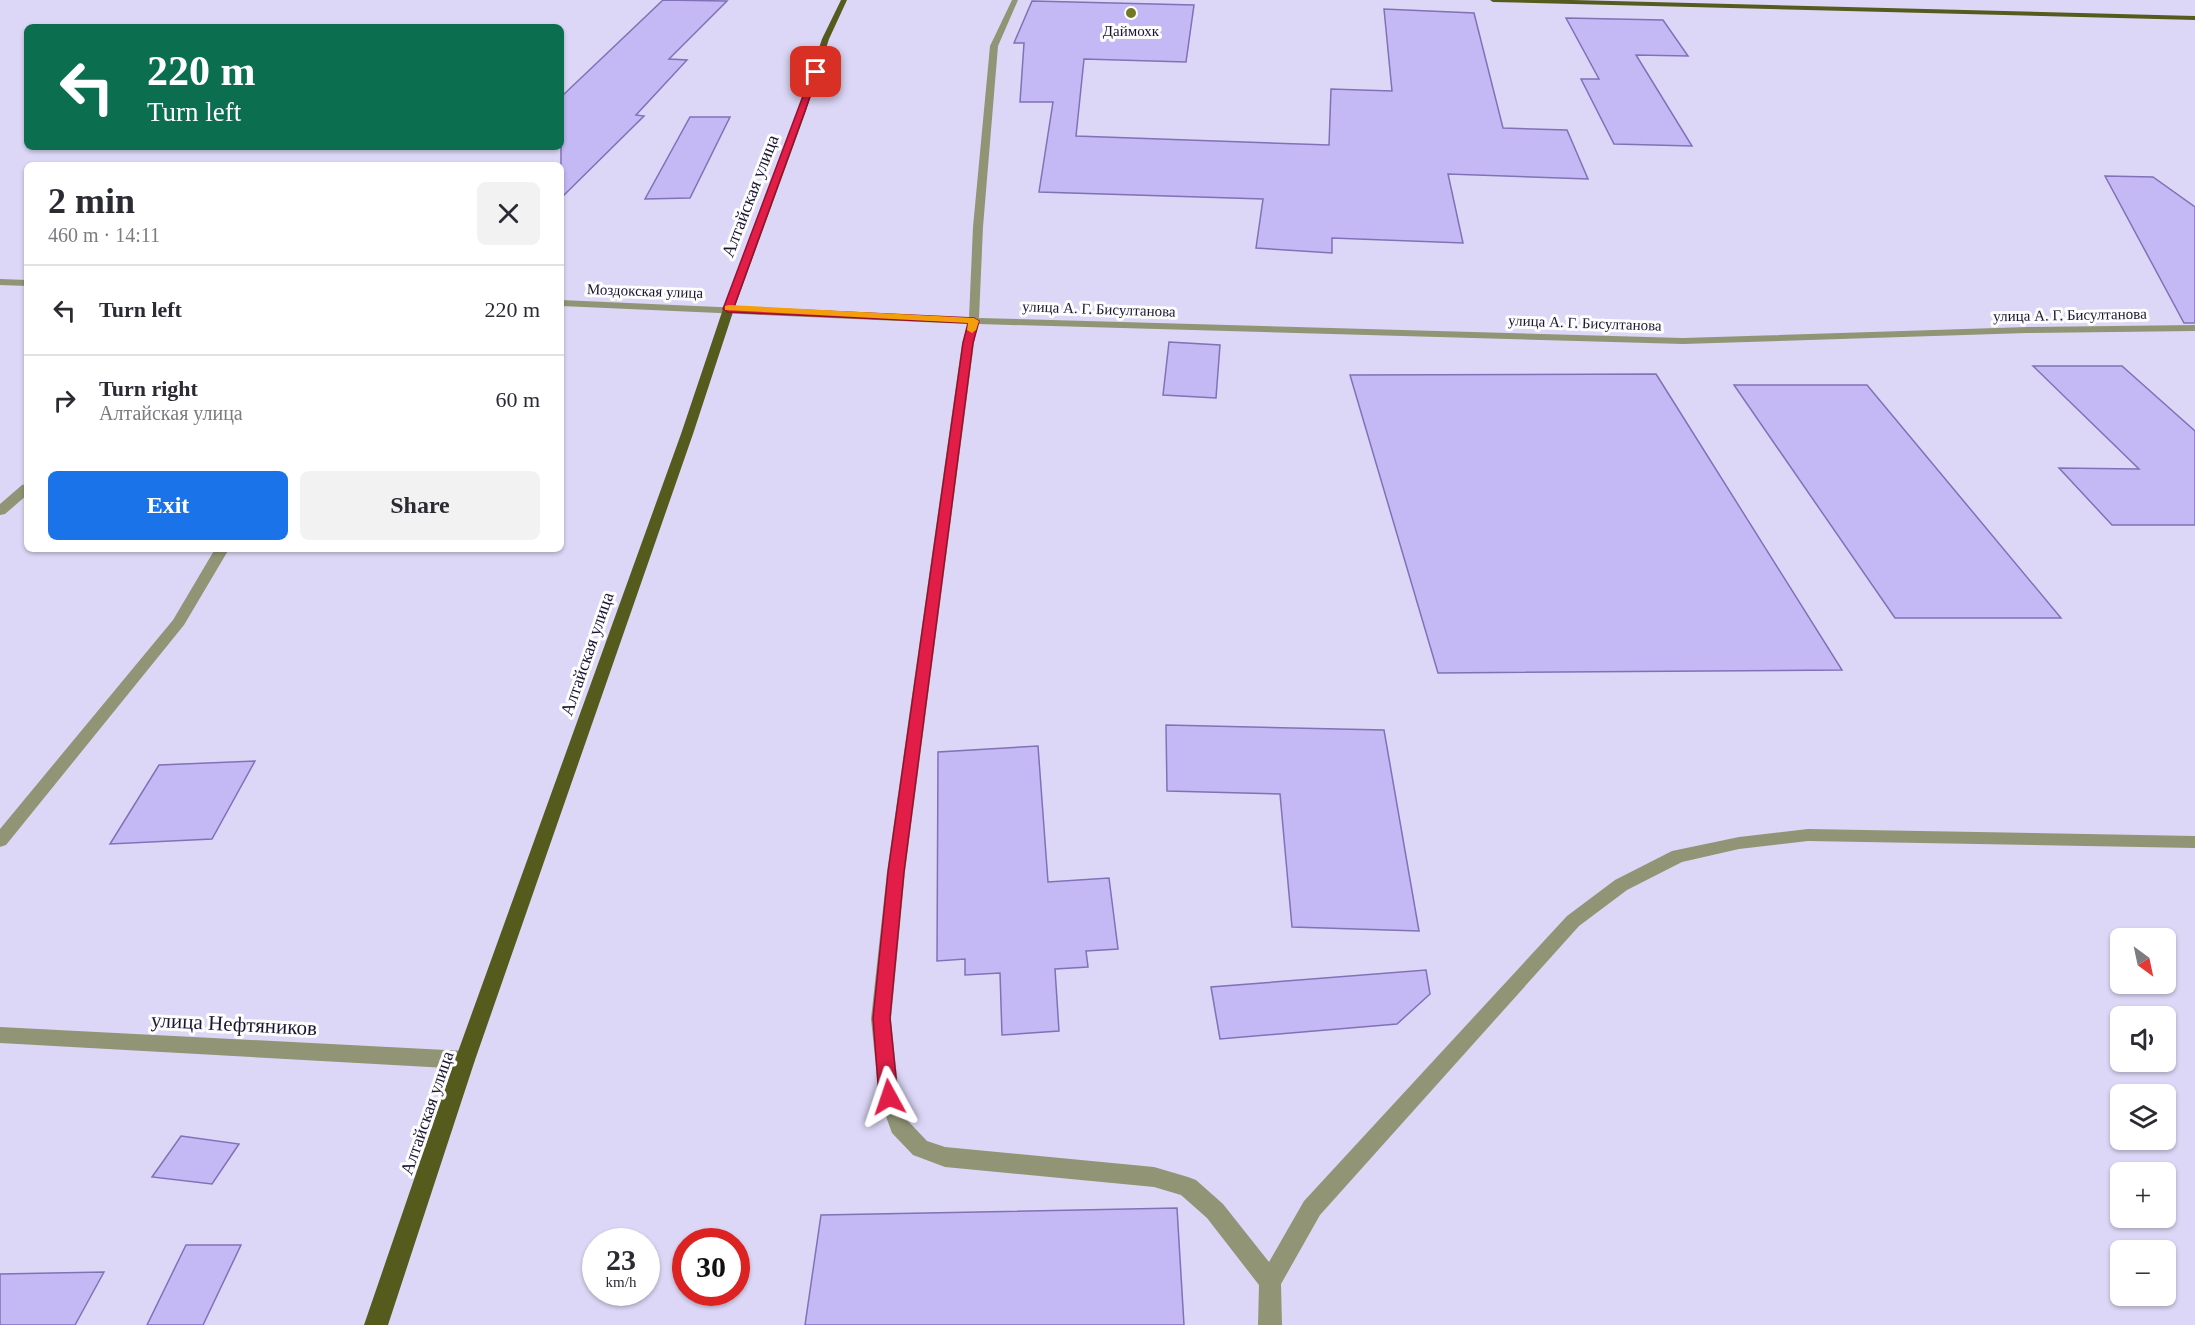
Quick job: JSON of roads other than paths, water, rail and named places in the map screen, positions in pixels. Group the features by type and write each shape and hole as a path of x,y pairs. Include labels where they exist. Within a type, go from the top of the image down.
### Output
{"main road":[{"name":"Алтайская улица","path":"376,1325 465,1060 687,434 728,309 803,110 835,15 844,0"},
{"path":"1493,0 2195,18"},
{"path":"1722,0 2195,12"}],"street":[{"path":"1015,0 994,46 978,227 974,321 965,366 896,872 882,1018 889,1097 899,1126 921,1148 945,1157 1154,1176 1188,1187 1215,1211 1270,1282"},
{"path":"0,282 24,283"},
{"name":"Моздокская улица","path":"564,303 974,321"},
{"name":"улица А. Г. Бисултанова","path":"974,321 1683,341 2027,330 2195,328"},
{"path":"0,512 24,491"},
{"path":"0,841 179,622 220,552"},
{"path":"1270,1325 1270,1282 1312,1208 1573,921 1621,885 1678,856 1739,843 1809,835 2195,842"},
{"name":"улица Нефтяников","path":"0,1035 465,1060"}],"place":[{"name":"Даймохк","path":"1131,13"}]}
